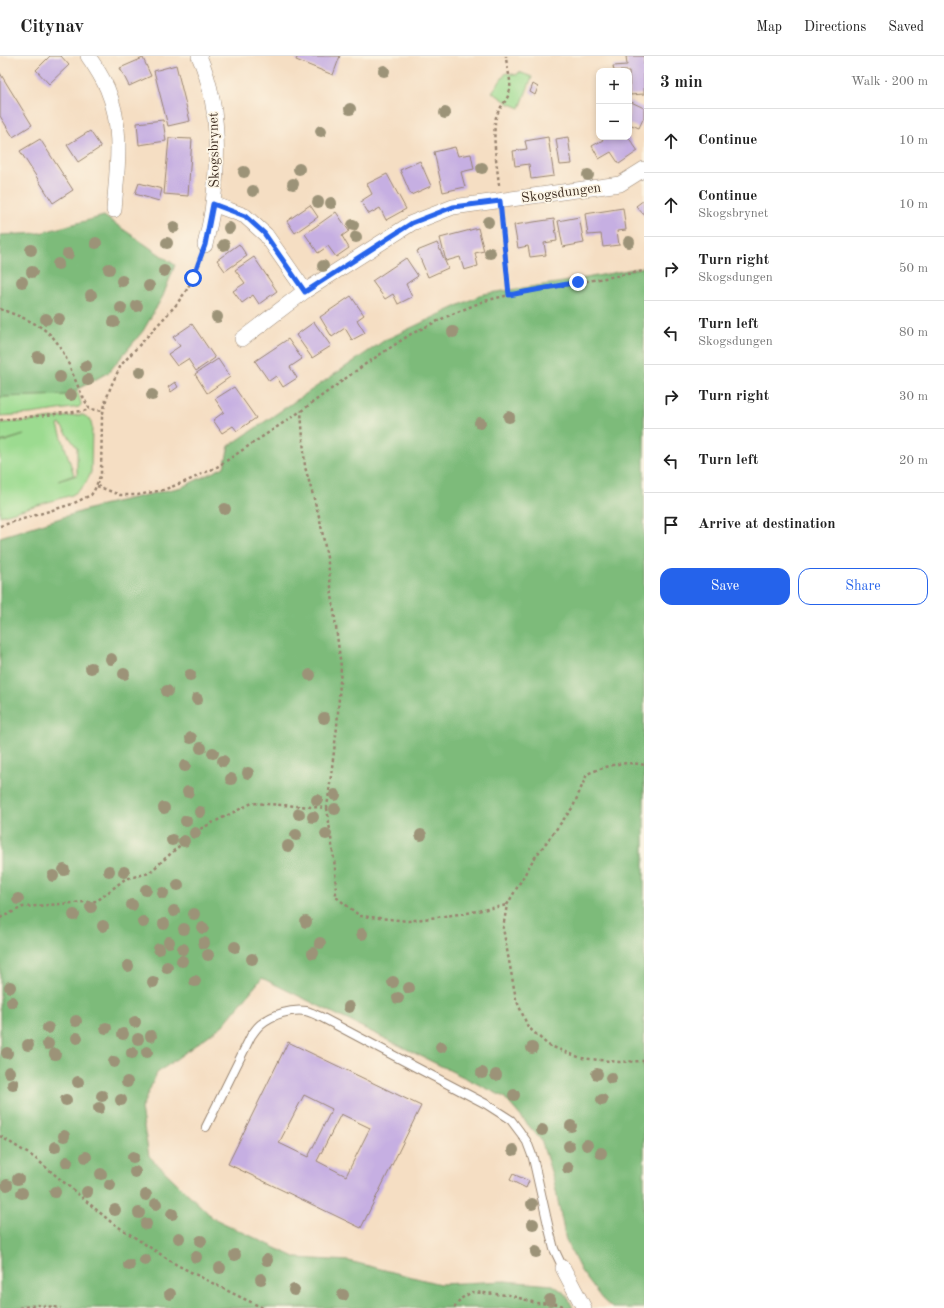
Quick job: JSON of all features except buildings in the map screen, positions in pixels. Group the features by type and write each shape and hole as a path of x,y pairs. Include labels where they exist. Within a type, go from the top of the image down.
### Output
{"street":[{"path":"88,56 106,86 116,118 118,154 114,210"},
{"name":"Skogsbrynet","path":"199,56 209,86 213,109 216,157 213,204 205,245"},
{"name":"Skogsdungen","path":"242,339 305,292 412,223 453,207 620,184 644,169"},
{"path":"213,204 245,216 264,233 305,292"},
{"path":"563,1268 584,1308"}],"lane":[{"path":"206,1127 251,1036 260,1025 279,1014 290,1011 308,1011 486,1104 511,1120 527,1142 533,1158 548,1229 554,1249 563,1268"}],"path":[{"path":"506,56 510,81 510,92 498,110 495,124 495,145 509,295"},
{"path":"0,526 72,504 90,495 101,474 103,411 111,386 121,365 176,305 186,291 193,278 205,245"},
{"path":"96,486 120,495 138,495 163,490 187,481 217,466 301,411 364,365 411,334 450,315 484,301 509,295 644,271"},
{"path":"0,309 28,320 47,332 55,340 64,354 84,400 90,409"},
{"path":"0,420 90,409 103,411"},
{"path":"301,411 305,467 320,520 328,563 341,667 337,727 328,808 336,897 360,916 408,921 467,913 507,905"},
{"path":"644,765 621,763 604,767 587,774 573,807 534,860 507,905 503,928 516,999 528,1026 548,1045 581,1058 619,1062 644,1061"},
{"path":"0,918 23,907 97,901 125,879 148,873 196,831 252,804 328,808"},
{"path":"0,1136 35,1158 111,1222 177,1265 263,1308"},
{"path":"454,1308 462,1298 472,1292 509,1295 536,1303 558,1304 565,1306"},
{"path":"19,1308 37,1305 61,1308"}],"green space":[{"path":"519,72 532,77 520,108 508,103 492,92 506,73 517,75"},
{"path":"104,216 175,265 163,296 143,331 109,372 67,395 0,397 0,235 40,233"},
{"path":"644,267 644,1308 612,1308 602,1299 581,1271 566,1241 554,1181 541,1140 504,1097 262,978 223,1025 157,1073 141,1109 149,1156 213,1218 297,1258 349,1261 440,1284 505,1281 553,1285 566,1294 573,1308 0,1308 0,537 102,505 182,487 224,467 229,446 385,340 483,294 570,281"},
{"path":"77,390 81,403 79,407 30,414 0,416 0,397 67,395"},
{"path":"79,415 83,415 90,419 92,427 91,472 84,485 72,495 0,516 0,443 24,435 0,442 0,423","holes":["60,424 77,448 77,475 58,481 74,475 58,425"]}],"route":[{"path":"193,278 205,245 213,204 245,216 264,233 305,292 412,223 453,207 500,201 509,295 578,282"}]}
